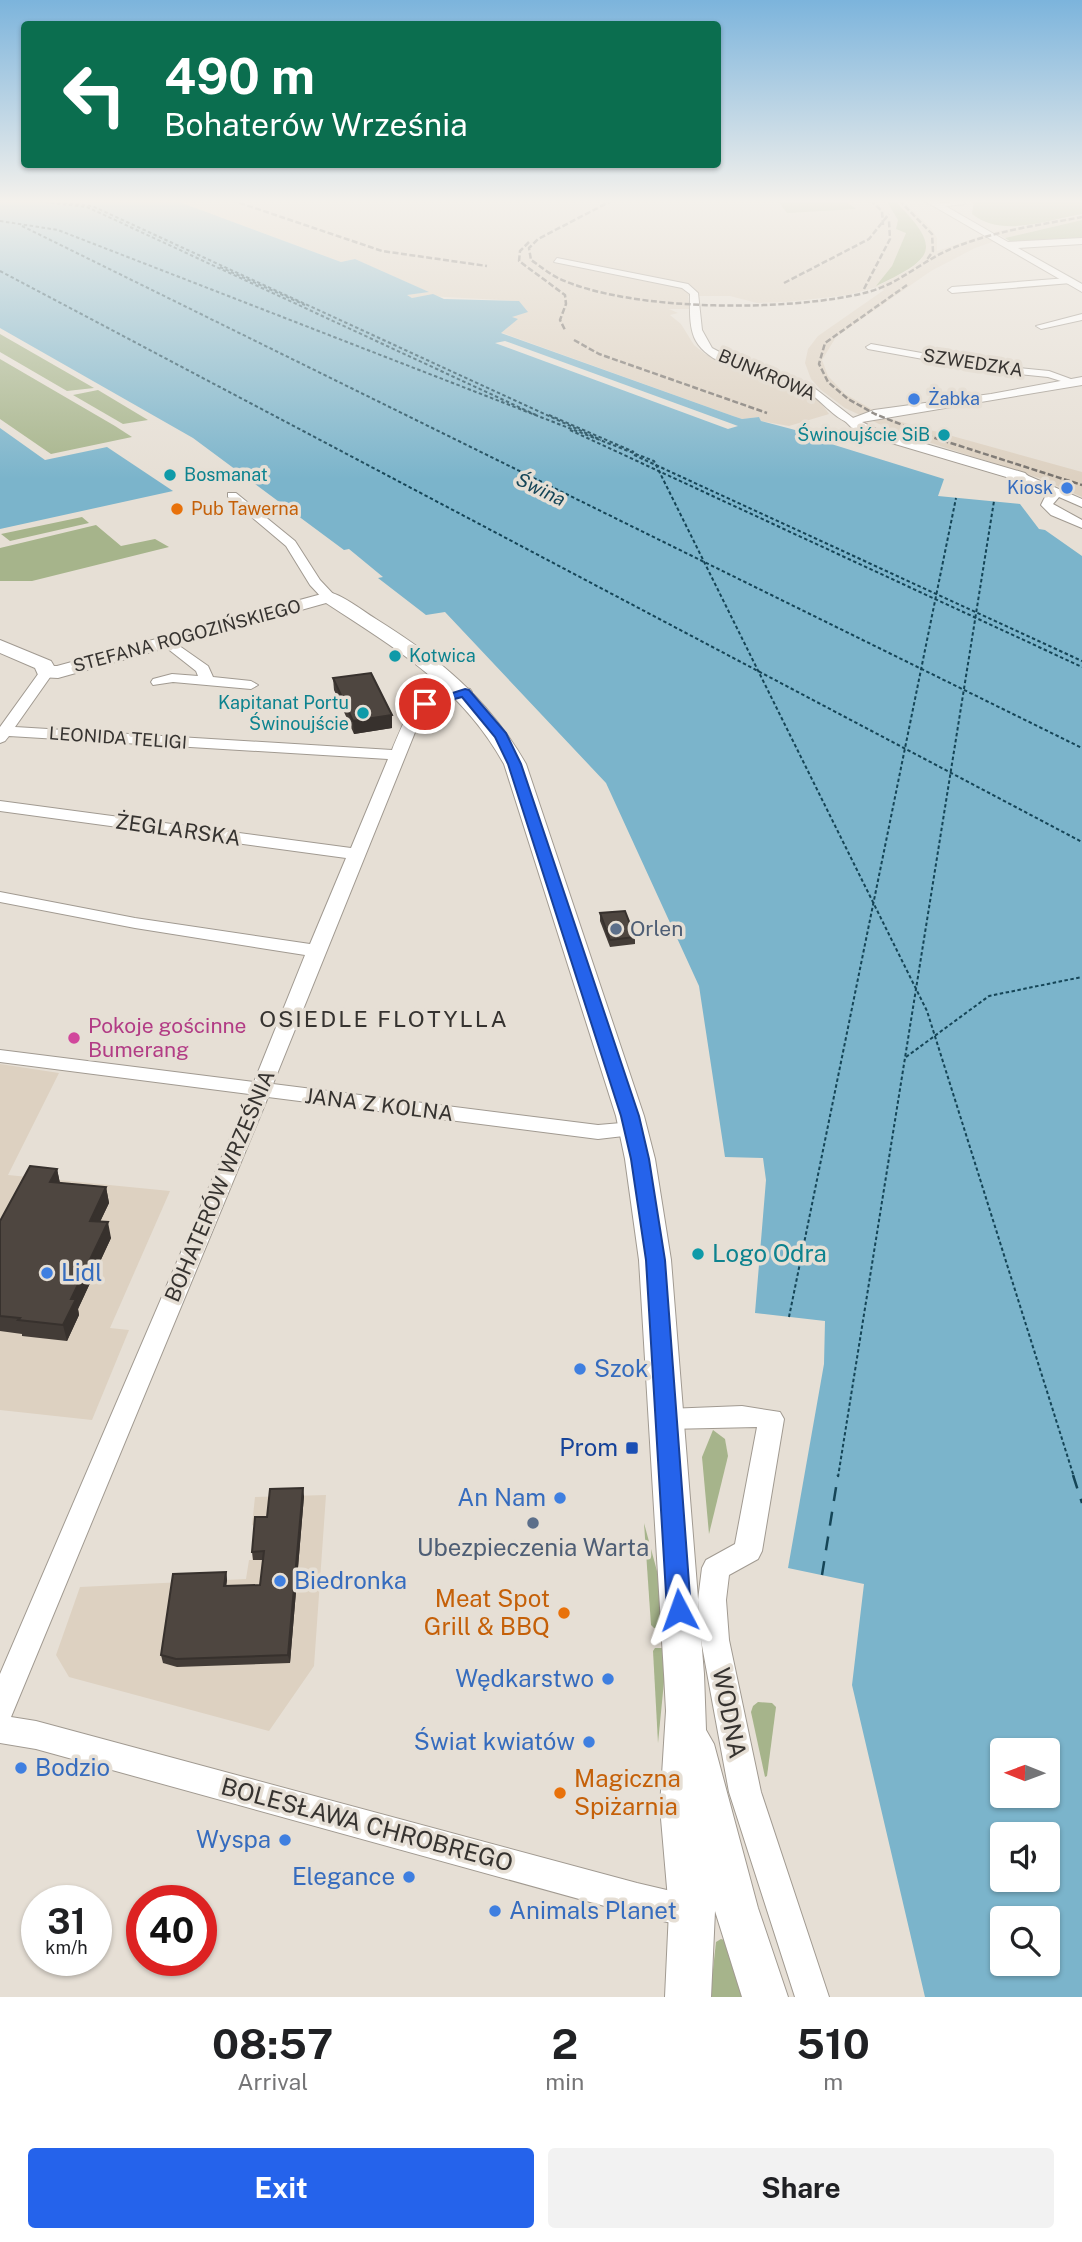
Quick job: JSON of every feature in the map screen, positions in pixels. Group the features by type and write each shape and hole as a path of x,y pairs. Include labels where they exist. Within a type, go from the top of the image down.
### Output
{"street":[{"name":"BUNKROWA","path":"694,293 700,340 710,350 727,360 813,391 835,413 852,421"},
{"path":"1041,326 1082,317"},
{"name":"SZWEDZKA","path":"871,347 989,368 1052,375 1078,382"},
{"path":"852,421 874,414 991,398 1078,382"},
{"path":"852,421 860,428 873,433 1020,476 1082,503"},
{"path":"1060,492 1049,499 1047,505 1055,512 1082,524"},
{"path":"232,495 291,544 328,597 433,667 465,692 501,736 515,764 634,1129 655,1260 686,1711 681,1807 692,1910 688,1997"},
{"name":"STEFANA ROGOZIŃSKIEGO","path":"46,673 328,597"},
{"path":"168,642 203,669 207,681"},
{"path":"0,646 44,665 46,673 3,735"},
{"path":"158,682 172,678 251,685"},
{"name":"BOHATERÓW WRZEŚNIA","path":"0,1709 398,755 421,706 432,700 465,692"},
{"name":"LEONIDA TELIGI","path":"3,735 398,755"},
{"name":"ŻEGLARSKA","path":"0,806 357,854"},
{"path":"0,897 135,923 316,951"},
{"name":"JANA Z KOLNA","path":"0,1056 598,1132 634,1129"},
{"name":"WODNA","path":"667,1419 757,1417 748,1551 716,1568 713,1614 715,1640 745,1792 812,1997"},
{"path":"686,1711 736,1908 765,1997"},
{"name":"BOLESŁAWA CHROBREGO","path":"0,1729 36,1735 637,1899 692,1910 736,1908"}],"shaded area":[{"path":"855,293 757,303 730,296 688,296 690,309 669,309 678,313 670,315 681,324 694,345 705,354 804,390 817,397 829,414 789,426 761,421 759,417 742,419 500,332 517,319 511,318 518,313 525,313 519,301 428,296 412,298 406,295"},
{"path":"879,293 899,293 836,337 822,360 828,376 845,394 887,418 1082,472 1082,497 1039,478 894,431 845,408 811,379 805,363 808,349 818,336"},
{"path":"0,1064 59,1073 8,1175 170,1191 110,1328 129,1330 92,1420 0,1410"},
{"path":"326,1495 314,1666 269,1731 69,1677 56,1655 80,1587 246,1579 249,1560 252,1560 256,1526 252,1525 255,1497"}],"green space":[{"path":"0,334 94,388 67,391 0,352"},
{"path":"0,359 132,437 51,454 0,419"},
{"path":"98,390 148,420 123,424 73,395"},
{"path":"82,517 89,523 10,541 1,534"},
{"path":"96,525 121,546 155,539 169,547 32,581 0,581 0,548"},
{"path":"713,1430 725,1439 728,1456 709,1534 702,1457"},
{"path":"644,1523 664,1597 663,1628 654,1628 651,1625"},
{"path":"655,1648 665,1648 667,1651 658,1743 653,1651"},
{"path":"758,1702 772,1703 776,1707 765,1777 751,1712"},
{"path":"721,1939 727,1941 747,1997 710,1997 716,1942"}],"water":[{"name":"Świna","path":"0,293 420,293 407,295 412,298 433,294 444,299 519,301 528,312 512,317 518,319 501,333 742,419 759,417 761,421 833,440 828,443 944,479 938,496 1020,504 1039,529 1045,530 1082,556 1082,1997 925,1997 852,1685 864,1584 788,1568 824,1364 825,1321 755,1313 766,1180 763,1158 725,1157 699,986 606,783 445,612 426,615 378,578 383,577 349,549 344,550 193,438 0,328"},
{"path":"0,428 45,460 107,447 173,491 0,529"}],"pier":[{"path":"505,341 738,426 728,429 495,343"}],"building":[{"name":"Kapitanat Portu Świnoujście","path":"371,673 392,715 353,721 333,678"},
{"name":"Orlen","path":"625,911 635,937 610,940 600,913"},
{"name":"Lidl","path":"30,1166 57,1169 50,1182 106,1187 90,1221 108,1222 71,1299 76,1299 63,1325 0,1316 0,1221"},
{"name":"Biedronka","path":"303,1488 288,1655 176,1659 161,1655 173,1574 226,1572 224,1586 260,1585 264,1551 252,1552 255,1517 267,1517 270,1489"}],"ferry route":[{"path":"42,293 758,671"},
{"path":"158,293 704,562"},
{"path":"221,293 654,461 656,465"},
{"path":"273,293 536,415"},
{"path":"279,293 305,305"},
{"path":"282,293 601,440"},
{"path":"549,415 634,452"},
{"path":"570,430 659,471"},
{"path":"634,455 656,465"},
{"path":"656,465 936,594"},
{"path":"656,465 659,471"},
{"path":"659,471 935,599"},
{"path":"659,471 704,562"},
{"path":"936,594 956,498"},
{"path":"976,612 994,501"},
{"path":"704,562 921,669"},
{"path":"704,562 758,671"},
{"path":"935,599 936,594"},
{"path":"936,594 976,612"},
{"path":"921,669 935,599"},
{"path":"935,599 975,618"},
{"path":"975,618 976,612"},
{"path":"976,612 1082,661"},
{"path":"964,690 975,618"},
{"path":"975,618 1082,667"},
{"path":"905,749 921,669"},
{"path":"921,669 964,690"},
{"path":"758,671 905,749"},
{"path":"758,671 873,903"},
{"path":"951,773 964,690"},
{"path":"964,690 1082,748"},
{"path":"873,903 905,749"},
{"path":"905,749 951,773"},
{"path":"916,989 951,773"},
{"path":"951,773 1082,842"},
{"path":"789,1317 873,903"},
{"path":"873,903 916,989"},
{"path":"935,1036 989,996 1082,977"},
{"path":"838,1477 916,989"},
{"path":"916,989 935,1036"},
{"path":"906,1057 935,1036"},
{"path":"935,1036 1074,1477"},
{"path":"822,1575 838,1475"},
{"path":"1073,1475 1082,1503"}],"railway":[{"path":"563,293 566,304 560,320 565,330"},
{"path":"608,293 667,303 711,305 797,303 863,293"},
{"path":"895,293 825,343 819,364 828,382 848,399 875,414 935,438 1082,485"},
{"path":"574,340 599,354 767,413"}],"place":[{"name":"Żabka","path":"914,399"},
{"name":"Świnoujście SiB","path":"944,435"},
{"name":"Bosmanat","path":"170,475"},
{"name":"Kiosk","path":"1067,488"},
{"name":"Pub Tawerna","path":"177,509"},
{"name":"Kotwica","path":"395,656"},
{"name":"Kapitanat Portu Świnoujście","path":"363,713"},
{"name":"Orlen","path":"616,929"},
{"name":"Pokoje gościnne Bumerang","path":"74,1038"},
{"name":"Logo Odra","path":"698,1254"},
{"name":"Lidl","path":"47,1273"},
{"name":"Szok","path":"580,1369"},
{"name":"Prom","path":"632,1448"},
{"name":"An Nam","path":"560,1498"},
{"name":"Ubezpieczenia Warta","path":"533,1523"},
{"name":"Biedronka","path":"280,1581"},
{"name":"Meat Spot Grill & BBQ","path":"564,1613"},
{"name":"Wędkarstwo","path":"608,1679"},
{"name":"Świat kwiatów","path":"589,1742"},
{"name":"Bodzio","path":"21,1768"},
{"name":"Magiczna Spiżarnia","path":"560,1793"},
{"name":"Wyspa","path":"285,1840"},
{"name":"Elegance","path":"409,1877"},
{"name":"Animals Planet","path":"495,1911"}],"district":[{"name":"OSIEDLE FLOTYLLA","path":"384,1019"}],"route":[{"path":"425,704 465,692 501,736 515,764 630,1116 640,1159 655,1260 679,1610"}]}
